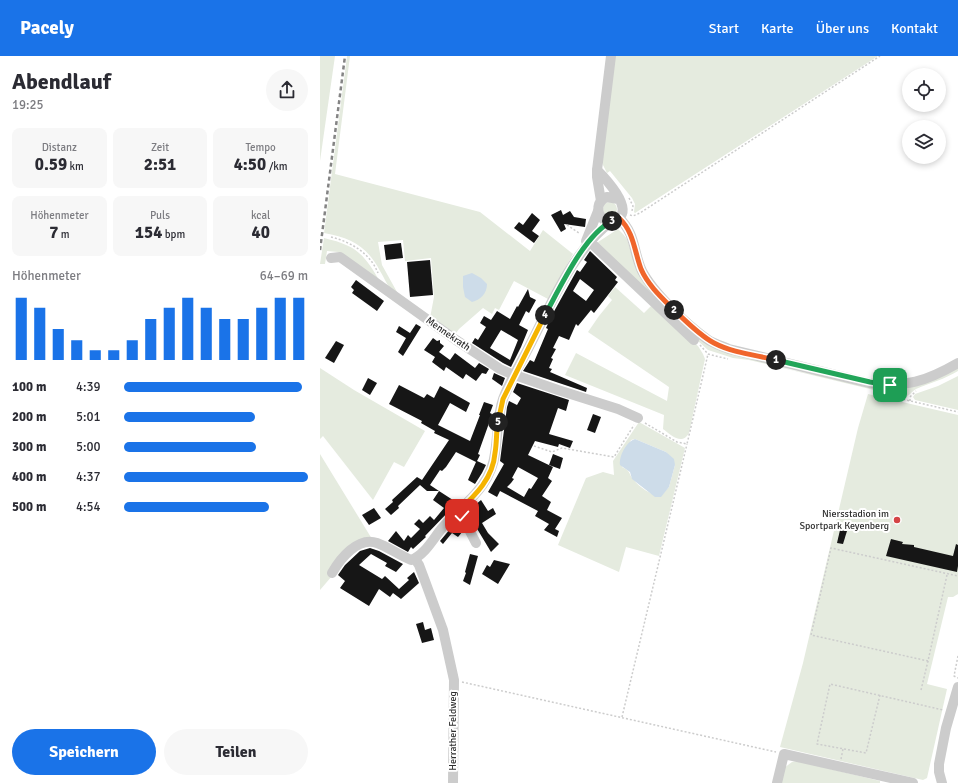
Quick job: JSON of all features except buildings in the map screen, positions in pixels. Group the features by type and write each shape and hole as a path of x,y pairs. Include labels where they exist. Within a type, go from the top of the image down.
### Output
{"street":[{"path":"601,201 597,170 611,56"},
{"path":"586,245 618,218 622,205 614,190 597,170"},
{"path":"332,573 339,562 348,553 361,544 369,541 376,542 411,560 415,559 420,556 442,528 478,492 488,476 495,453 497,425 503,399 558,291 586,245 601,201 607,197 618,199"},
{"path":"598,211 604,220 618,218"},
{"path":"618,218 631,233 641,269 653,288 689,324 715,344 862,381 890,385 907,383 936,376 958,363"},
{"path":"586,245 694,340"},
{"name":"Mennekrath","path":"331,258 340,258 477,355 500,369 593,402 618,409 638,418"},
{"path":"458,511 476,543"},
{"path":"415,559 419,565 443,630 454,680"},
{"name":"Herrather Feldweg","path":"453,783 454,680"},
{"path":"939,782 939,764 951,712 954,687"},
{"path":"777,783 784,754 913,783"}],"path":[{"path":"618,218 633,216 640,213 880,56"},
{"path":"567,225 579,233"},
{"path":"331,237 345,241 367,256 379,275"},
{"path":"622,718 708,354"},
{"path":"932,406 958,412"},
{"path":"534,446 552,452 562,448 614,457 638,418 677,442 687,444"},
{"path":"928,661 811,635 831,548 947,575 958,576"},
{"path":"921,690 947,575"},
{"path":"958,656 954,676 958,678"},
{"path":"454,680 784,754"},
{"path":"880,695 866,753 817,744 830,684 880,695 951,712"}],"shaded area":[{"path":"320,56 335,56 320,161"},
{"path":"347,56 350,56 335,174 480,212 530,251 543,230 573,254 548,299 514,281 499,310 495,308 492,314 483,308 459,329 454,336 430,318 434,297 431,258 405,261 403,240 378,242 382,265 397,292 395,293 388,286 375,262 364,249 350,241 324,233"},
{"path":"615,56 878,56 635,213 635,204 632,198 610,171 607,173 602,163"},
{"path":"610,202 615,204 617,209 615,214 610,216 605,214 603,209 605,204"},
{"path":"618,229 627,239 633,258 643,279 729,352 792,370 877,387 958,367 958,371 943,379 916,389 903,397 749,360 733,358 708,350 670,316 595,244"},
{"path":"324,238 343,244 357,251 368,263 379,280 338,252 327,251 325,264 320,264"},
{"path":"615,287 644,313 651,306 698,346 703,354 705,359 689,433 683,439 676,438 663,429 664,415 565,375 576,353 667,401 669,387 588,332 612,300 608,296"},
{"path":"320,368 354,390 425,431 404,467 394,462 373,500 323,436 320,439"},
{"path":"958,376 958,410 915,400 913,397 915,394 938,386"},
{"name":"Niersstadion im Sportpark Keyenberg","path":"868,394 958,415 958,594 953,597 948,597 927,684 947,689 927,778 923,780 780,747 803,663 858,428"},
{"path":"639,422 685,448 659,556 626,547 619,572 558,545 586,478 603,472 614,475 613,461","holes":["635,439 666,452 675,465 669,487 660,497 642,488 633,479 628,471 622,467 631,440"]},
{"path":"320,454 372,539 362,541 320,590"},
{"path":"797,761 880,781 880,783 780,783 784,768 792,762"}],"water":[{"path":"472,273 481,278 487,284 487,288 478,300 472,302 465,297 463,276"},
{"path":"635,439 666,452 674,459 675,465 669,487 661,497 655,497 632,479 630,472 620,465 624,450 629,443"}],"railway":[{"path":"320,250 345,56"}],"place":[{"name":"Niersstadion im Sportpark Keyenberg","path":"897,520"}],"route":[{"path":"462,516 458,511 470,501 483,486 493,464 497,425 503,399 542,320 583,248 604,227 619,218 624,222 631,233 641,269 648,282 656,292 689,324 715,344 730,349 870,382 890,385"}]}
